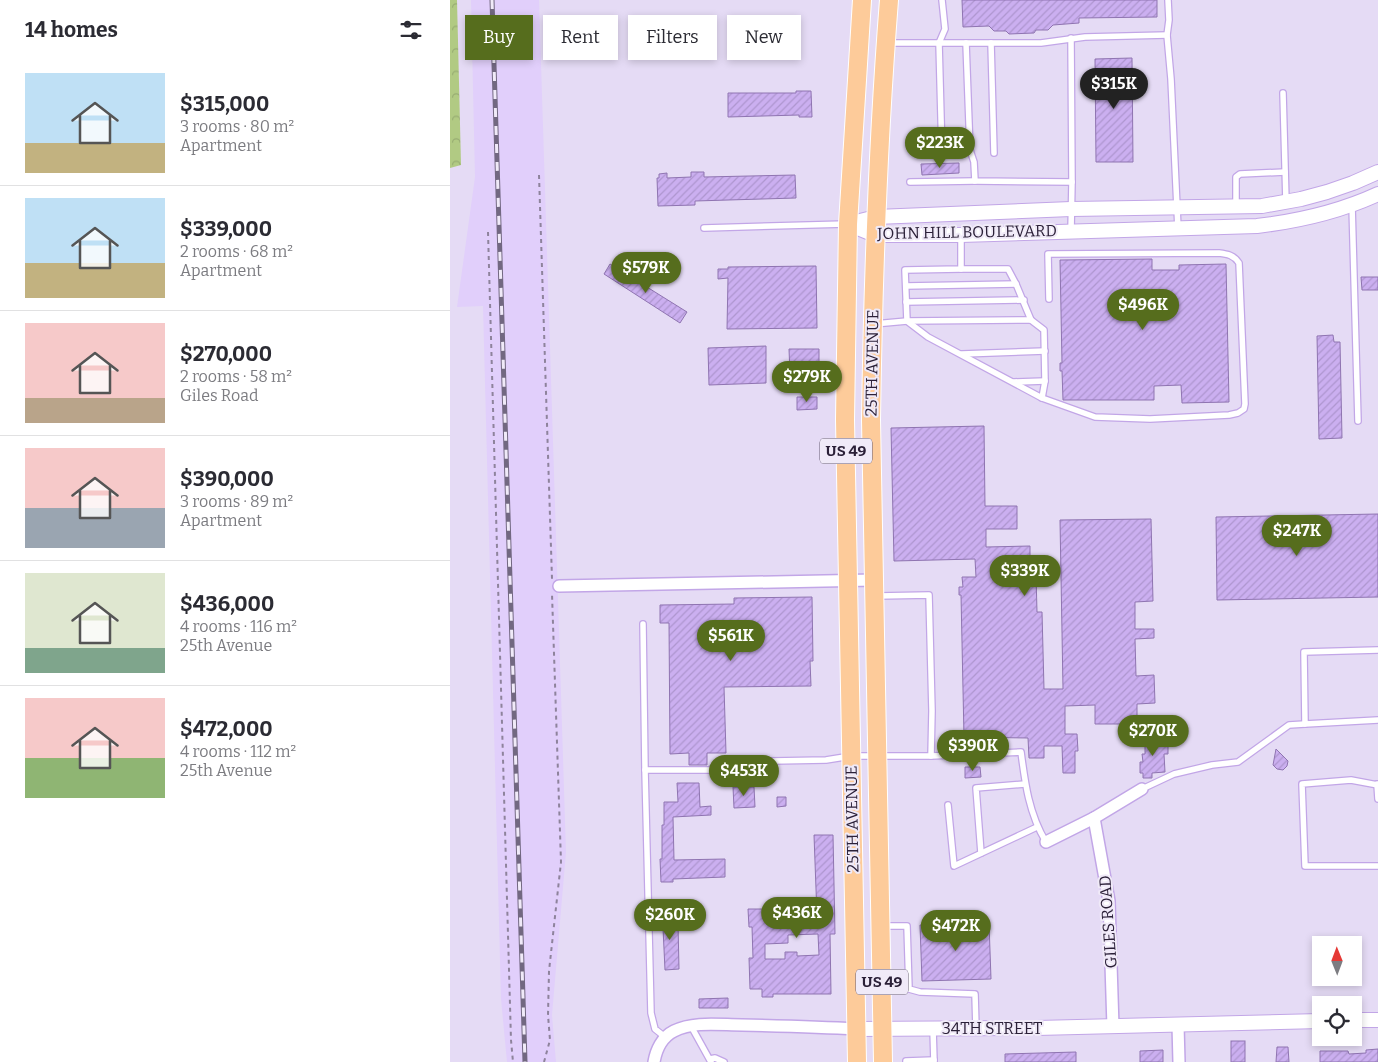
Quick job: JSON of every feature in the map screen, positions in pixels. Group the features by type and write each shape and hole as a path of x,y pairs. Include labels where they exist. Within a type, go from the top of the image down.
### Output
{"main road":[{"name":"25TH AVENUE","path":"857,1062 845,420 848,224 862,0"},
{"name":"25TH AVENUE","path":"883,1062 874,588 872,324 877,163 889,0"},
{"path":"845,420 872,420"}],"street":[{"name":"JOHN HILL BOULEVARD","path":"848,224 876,216 1262,206 1327,192 1378,172"},
{"name":"JOHN HILL BOULEVARD","path":"848,224 875,235 961,235 1071,230 1257,226 1287,223 1327,214 1378,194"},
{"path":"554,588 847,580 874,588"},
{"path":"1046,842 1094,818 1142,789"},
{"name":"GILES ROAD","path":"1094,818 1109,900 1113,1026"},
{"path":"1362,1020 1378,1020"},
{"name":"34TH STREET","path":"665,1037 675,1031 692,1026 798,1026 856,1030 1312,1021"},
{"path":"1178,1025 1179,1062"},
{"path":"654,1062 655,1055 665,1037"}],"lane":[{"path":"942,0 945,29 939,43 942,155"},
{"path":"1168,0 1170,20 1166,35 1171,80 1178,229"},
{"path":"886,43 1041,43 1071,38 1166,35"},
{"path":"1071,38 1071,230"},
{"path":"966,43 970,150 974,162 975,181"},
{"path":"991,43 994,153"},
{"path":"1283,93 1286,202"},
{"path":"1236,206 1236,177 1240,174 1285,172"},
{"path":"910,182 1072,182"},
{"path":"1352,205 1358,421"},
{"path":"704,228 848,224"},
{"path":"961,235 961,269"},
{"path":"906,321 928,337 1042,398 1095,417 1150,419 1229,415 1244,409 1239,263 1228,254 1048,254 1049,299"},
{"path":"906,321 905,270 1008,269 1024,300 1031,320 1044,330 1045,381 1042,398"},
{"path":"906,286 1016,284"},
{"path":"906,302 1024,300"},
{"path":"872,324 906,321 1031,320"},
{"path":"960,354 1045,351"},
{"path":"1012,382 1045,381"},
{"path":"874,588 929,595 932,711 931,756"},
{"path":"643,624 651,1013 655,1029 665,1037"},
{"path":"1305,724 1304,652 1378,650"},
{"path":"1142,789 1174,774 1238,762 1290,725 1378,720"},
{"path":"877,756 1021,752 1025,784 1037,827 1046,842"},
{"path":"645,770 710,770 718,764 826,760 851,756"},
{"name":"25TH AVENUE","path":"851,756 877,756"},
{"path":"1378,799 1378,784 1351,780 1302,784 1302,827 1305,866 1378,866"},
{"path":"981,853 976,788 1025,784"},
{"path":"948,805 954,866 1037,827"},
{"path":"881,926 907,926 908,989 920,992 975,994 976,1029"},
{"path":"692,1026 702,1047 711,1060 715,1058 724,1062"},
{"path":"906,1062 934,1061 933,1029"}],"path":[{"path":"539,175 554,588 561,862 550,971 548,1015 550,1040 544,1062"},
{"path":"488,232 513,1062"}],"shaded area":[{"path":"471,0 539,0 566,852 552,1015 556,1062 507,1062 501,999 483,306 457,307 475,177 472,60 533,60 533,15 471,15"}],"green space":[{"path":"450,0 457,0 461,165 450,168"}],"building":[{"path":"962,0 1157,0 1157,17 1079,18 1079,23 1053,25 1048,30 1036,30 1034,33 1009,34 1006,31 994,31 989,26 963,27"},
{"path":"1132,58 1133,162 1096,162 1095,59"},
{"path":"796,91 811,91 812,117 799,117 799,115 728,117 728,93 796,93"},
{"path":"959,163 959,173 922,175 921,164"},
{"path":"691,172 704,172 704,177 795,175 796,198 695,201 695,205 658,206 657,178 659,178 659,174 667,173 667,178 691,177"},
{"path":"1152,259 1152,270 1179,270 1179,265 1226,264 1229,402 1182,403 1181,385 1154,386 1154,400 1063,400 1062,371 1060,371 1060,363 1062,363 1060,260"},
{"path":"610,264 687,312 680,323 604,274"},
{"path":"816,266 817,328 727,329 728,278 718,279 718,269 728,269 728,267"},
{"path":"1361,277 1378,277 1378,290 1362,290"},
{"path":"1333,335 1334,342 1340,342 1342,438 1319,439 1317,336"},
{"path":"766,346 766,383 709,385 708,348"},
{"path":"789,349 819,349 819,373 790,374"},
{"path":"797,397 817,397 817,409 797,410"},
{"path":"984,426 985,506 1017,506 1017,529 986,529 986,547 1030,546 1030,575 1036,575 1037,612 1042,612 1044,689 1063,689 1060,520 1151,519 1153,601 1135,602 1135,629 1154,629 1154,638 1135,639 1136,676 1154,675 1155,703 1137,704 1137,734 1125,734 1125,724 1095,724 1095,705 1065,706 1065,734 1077,734 1078,751 1075,751 1075,773 1063,773 1062,746 1044,746 1044,758 1029,758 1028,738 964,737 961,595 959,595 959,587 963,587 962,577 976,577 975,559 894,561 891,428"},
{"path":"1378,514 1378,597 1217,600 1216,517"},
{"path":"812,597 813,661 810,661 811,686 724,687 726,753 707,753 707,765 689,765 689,753 670,754 669,623 660,623 660,605 734,604 734,598"},
{"path":"1145,737 1163,737 1163,746 1168,746 1168,754 1164,754 1165,772 1152,773 1152,778 1143,778 1143,773 1140,773 1140,762 1143,762 1142,754 1145,754"},
{"path":"1276,749 1288,761 1287,766 1283,770 1277,769 1273,765"},
{"path":"965,767 980,767 981,777 965,778"},
{"path":"677,783 699,783 700,807 711,806 711,815 673,817 674,860 725,859 725,877 673,879 673,882 661,882 660,859 662,859 664,802 678,802"},
{"path":"733,787 754,787 755,807 734,808"},
{"path":"777,797 786,797 786,806 777,807"},
{"path":"814,835 833,835 835,934 830,934 831,994 773,994 773,997 762,997 762,989 750,989 749,958 753,958 752,927 749,927 748,909 770,909 771,918 817,916","holes":["818,934 819,955 797,956 797,952 785,952 785,959 765,959 765,944 788,943 788,935"]},
{"path":"662,907 671,907 671,924 678,924 679,969 665,970"},
{"path":"989,923 991,979 922,981 920,925"},
{"path":"728,998 728,1008 699,1008 699,999"},
{"path":"1231,1041 1245,1041 1245,1062 1231,1062"},
{"path":"1277,1047 1288,1047 1289,1062 1276,1062"},
{"path":"1378,1049 1378,1062 1320,1062 1320,1051 1348,1051 1349,1054 1366,1053 1366,1050"},
{"path":"1163,1050 1163,1062 1140,1062 1140,1051"},
{"path":"1076,1052 1076,1062 1005,1062 1005,1054"}],"railway":[{"path":"492,0 525,1062"}]}
